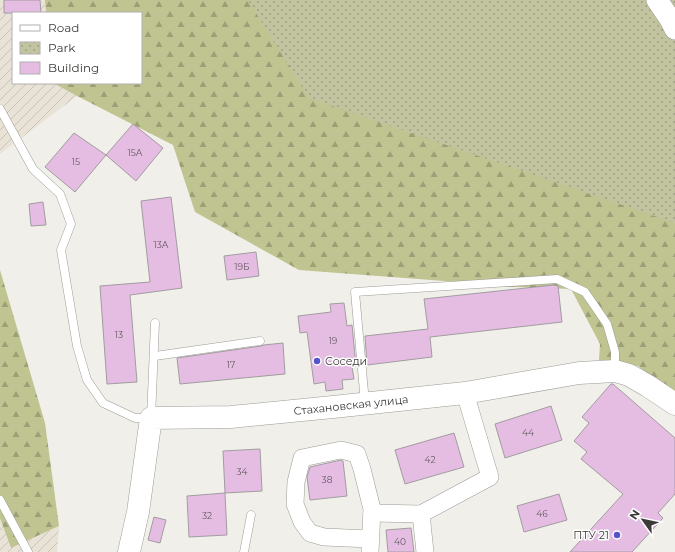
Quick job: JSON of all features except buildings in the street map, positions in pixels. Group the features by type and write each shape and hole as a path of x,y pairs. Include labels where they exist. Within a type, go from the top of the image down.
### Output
{"main road":[{"name":"Стахановская улица","path":"151,418 231,417 465,393 579,373 615,371 629,376 648,386 675,404"},
{"path":"129,552 138,512 151,418"}],"street":[{"path":"657,0 675,29"},
{"path":"372,513 421,514 490,477 465,393"},
{"path":"341,450 357,454 372,509 370,545 310,533 302,522 295,504 296,482 302,458 341,450"},
{"path":"421,514 425,552"}],"lane":[{"path":"0,109 33,169 60,194 70,224 61,250 77,346 86,380 103,403 135,418 151,418 155,356 155,323"},
{"path":"365,403 355,292 557,279 585,292 607,324 615,352 615,371"},
{"path":"155,356 260,341"},
{"path":"0,500 28,552"},
{"path":"244,552 251,515"}],"shaded area":[{"path":"0,0 45,0 46,12 12,12 12,84 55,84 77,96 0,154"},
{"path":"0,518 11,548 59,526 57,552 0,552"}],"green space":[{"path":"45,0 675,0 675,394 638,366 599,360 600,344 571,289 491,286 484,284 299,270 195,212 173,145 55,84 142,84 142,12 46,12"},
{"path":"248,0 675,0 675,223 309,98"},
{"path":"0,270 45,423 59,526 11,548 0,518"}],"place":[{"name":"Соседи","path":"317,361"},
{"name":"ПТУ 21","path":"617,535"}]}
